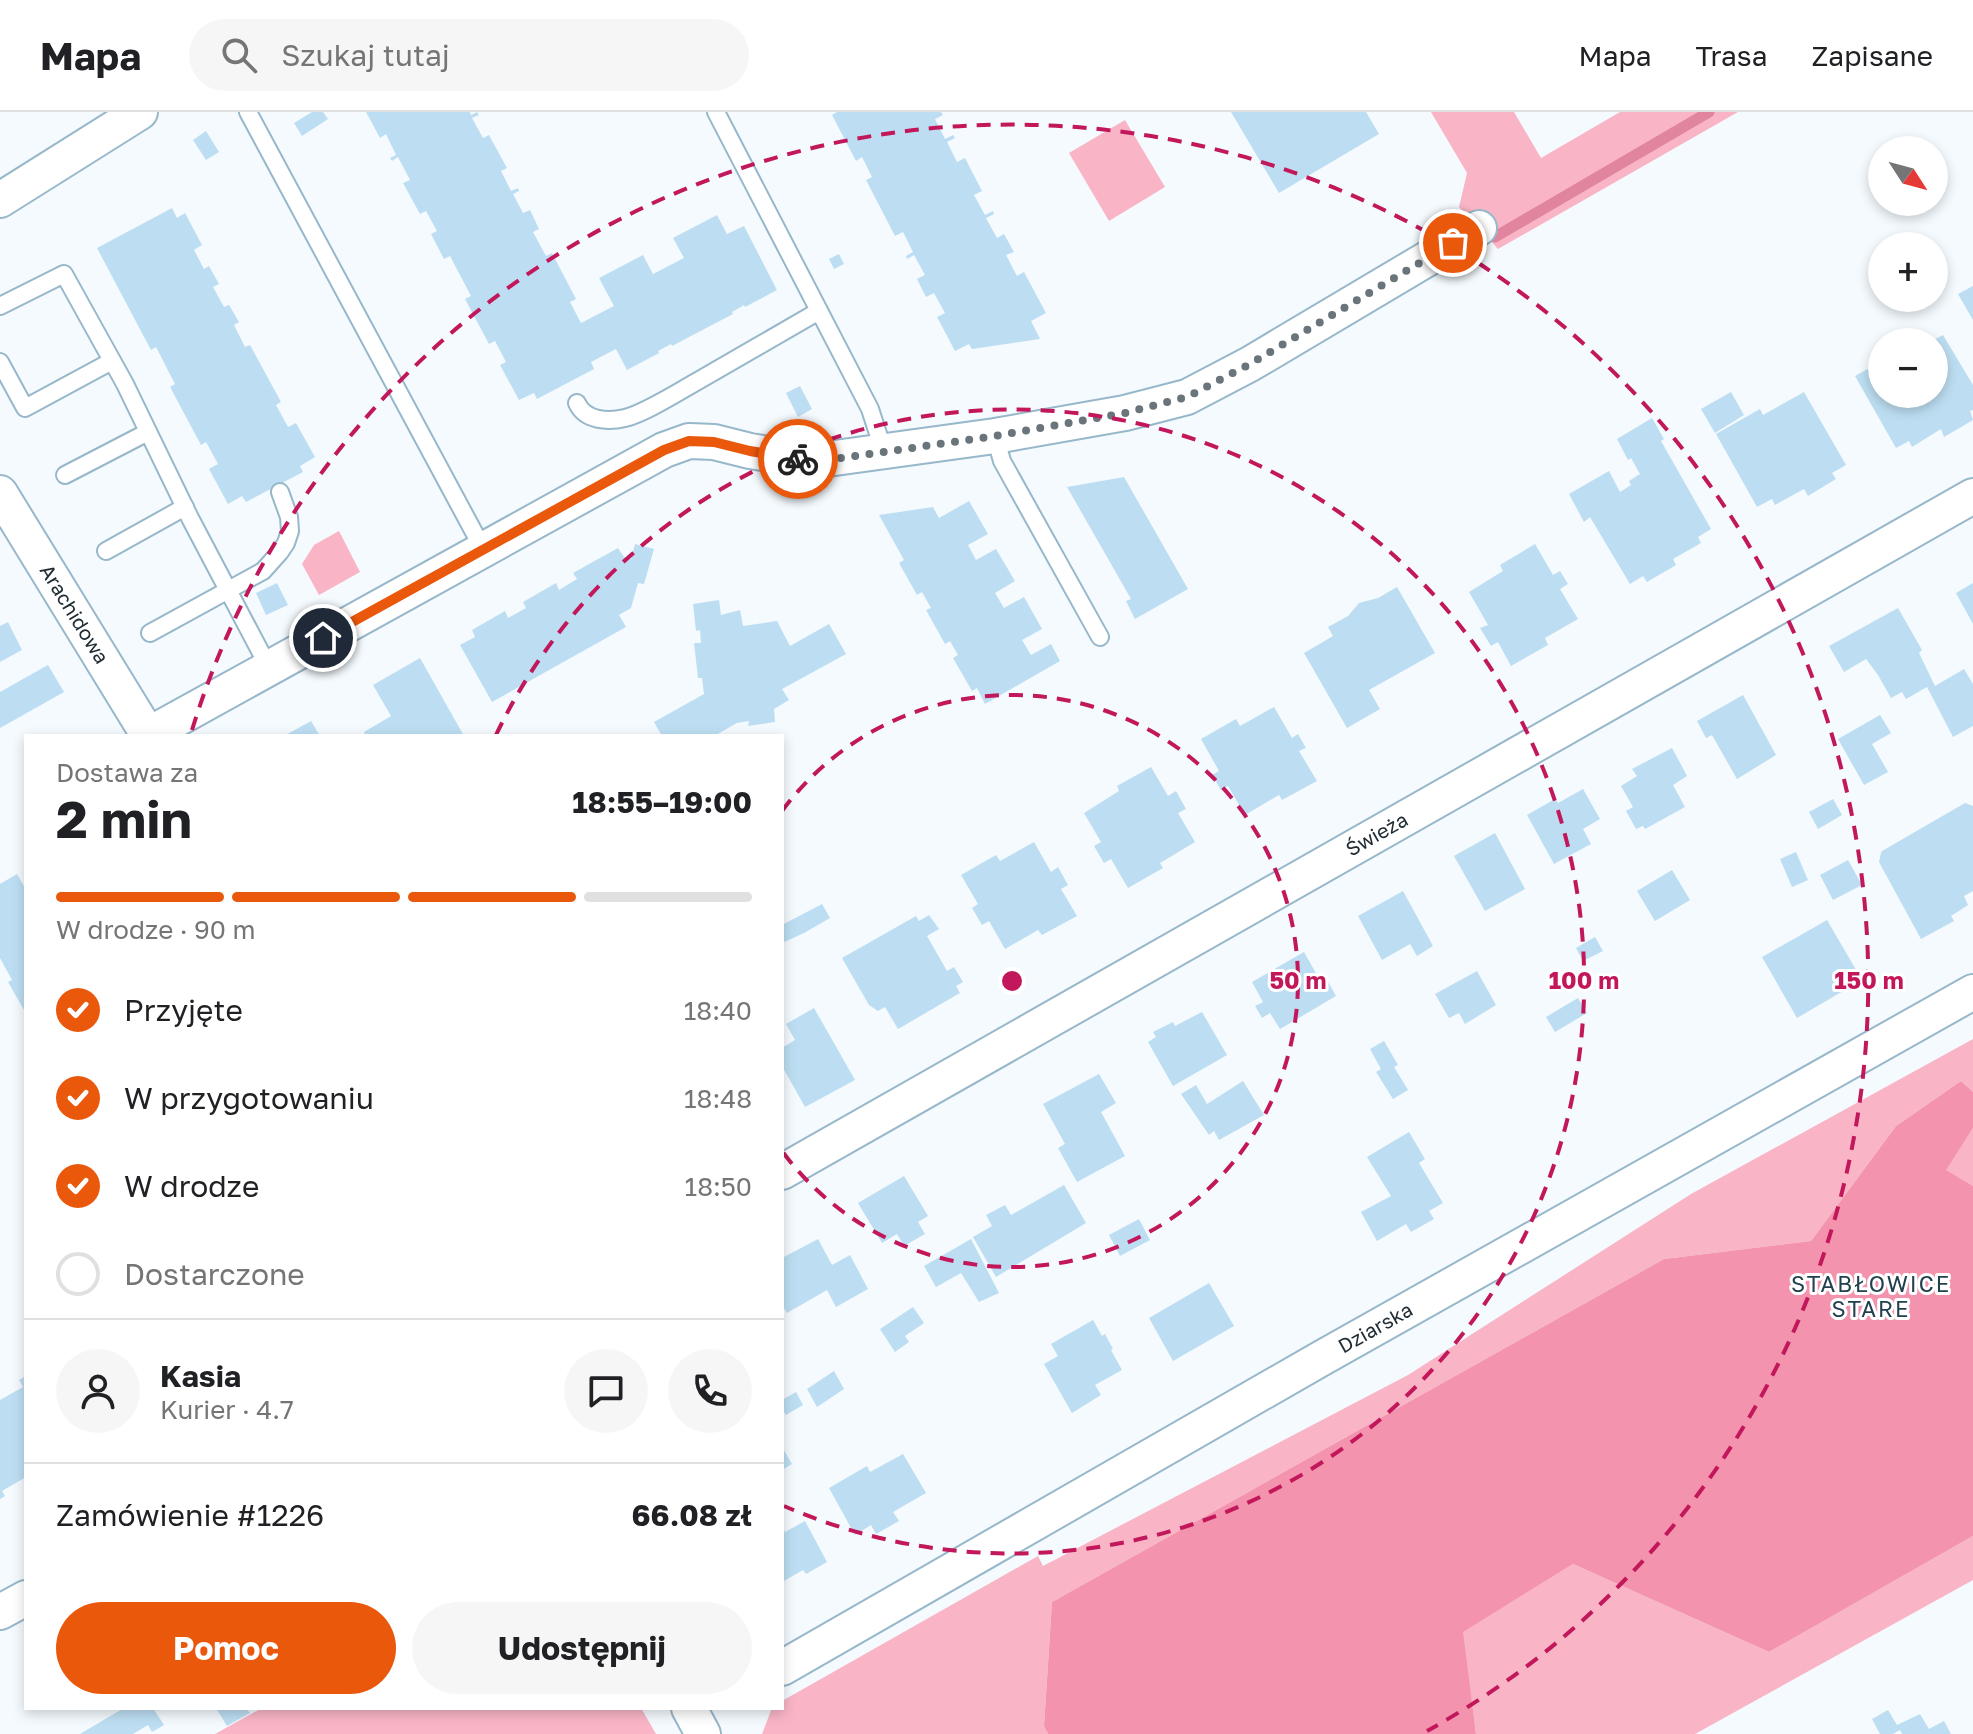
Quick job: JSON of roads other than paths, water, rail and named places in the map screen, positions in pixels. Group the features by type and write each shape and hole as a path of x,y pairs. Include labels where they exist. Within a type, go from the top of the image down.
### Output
{"street":[{"path":"0,200 140,112"},
{"path":"151,734 664,450 689,441 714,442 813,461 995,436 1125,413 1187,397 1250,364 1479,228"},
{"name":"Arachidowa","path":"0,493 148,734"},
{"name":"Świeża","path":"784,1171 1973,496"},
{"name":"Dziarska","path":"784,1667 1322,1358 1973,992"},
{"path":"0,1612 24,1599"}],"lane":[{"path":"248,112 483,549"},
{"path":"716,112 870,409 884,452"},
{"path":"0,306 64,274 112,361 269,668"},
{"path":"577,403 591,417 607,420 627,417 671,396 819,311"},
{"path":"0,362 25,408 112,361"},
{"path":"65,475 148,432"},
{"path":"995,436 1002,461 1100,637"},
{"path":"150,633 263,571 286,543 290,531 289,517 280,492"},
{"path":"106,551 185,507"}],"waterway":[{"path":"1495,237 1709,112"}],"district":[{"name":"STABŁOWICE STARE","path":"1871,1296"}]}
